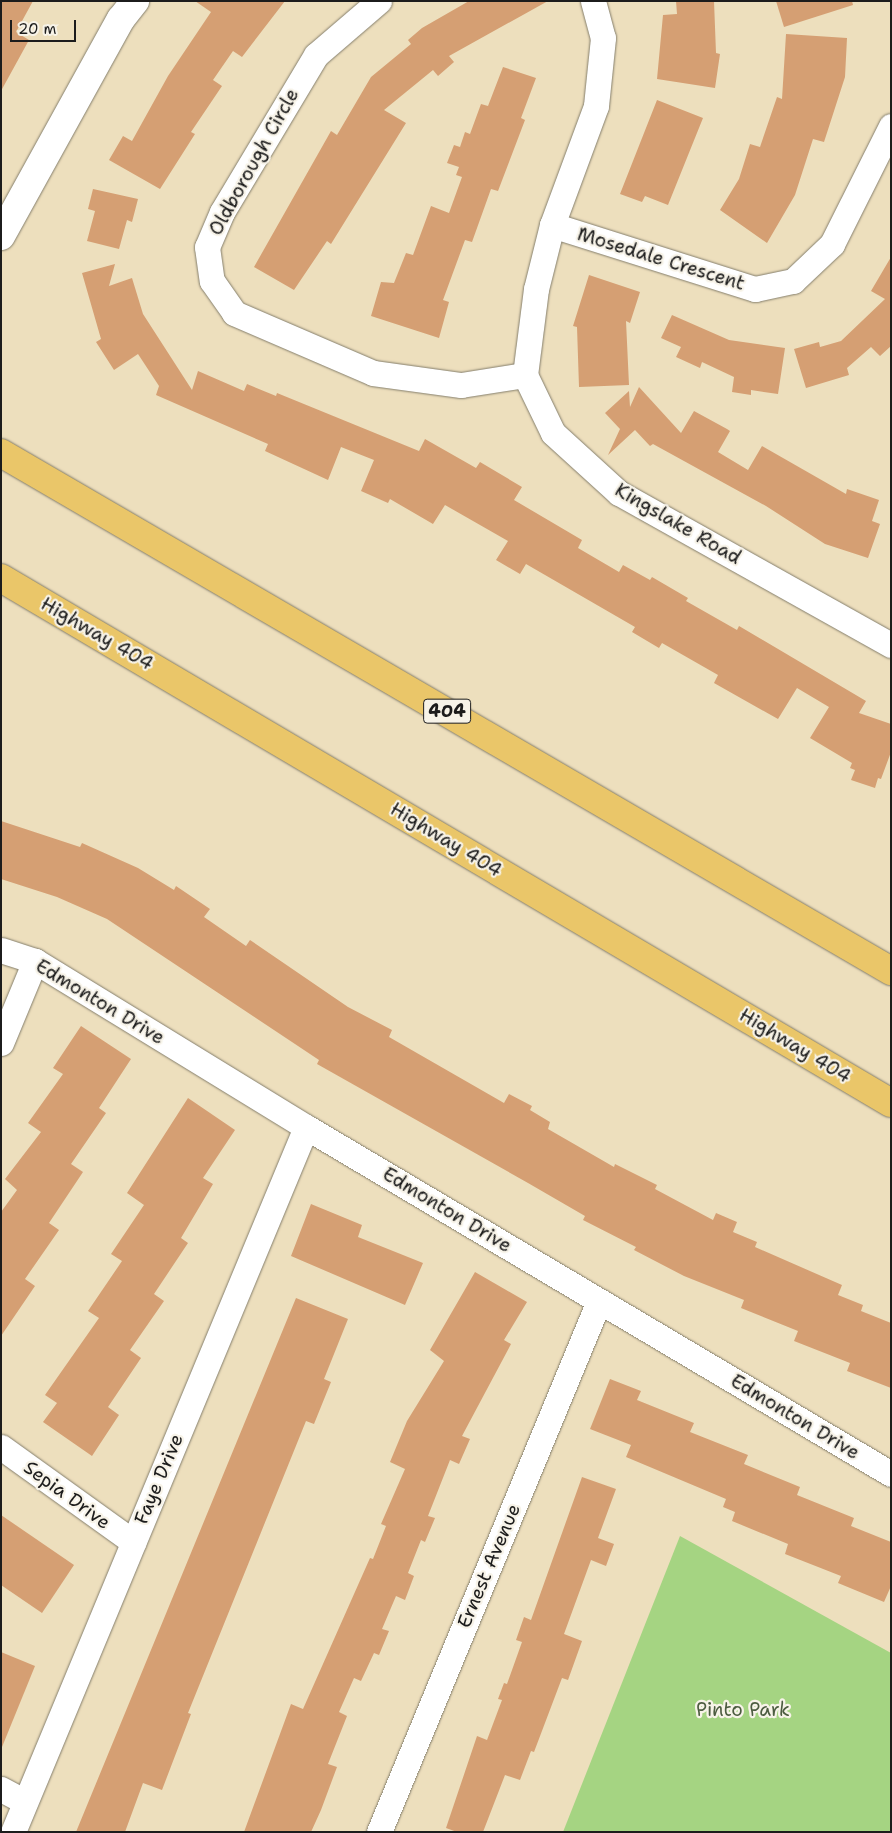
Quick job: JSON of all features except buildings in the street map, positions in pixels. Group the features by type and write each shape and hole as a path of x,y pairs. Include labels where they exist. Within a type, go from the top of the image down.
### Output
{"highway":[{"name":"404","path":"1,453 891,971"},
{"name":"Highway 404","path":"1,578 891,1103"}],"street":[{"path":"1,236 121,19 135,1"},
{"name":"Oldborough Circle","path":"379,1 316,54 226,204 207,247 212,281 234,313 373,374 461,385 525,375"},
{"path":"525,375 536,289 552,225 596,106 603,38 594,1"},
{"name":"Mosedale Crescent","path":"552,225 755,289 793,281 832,244 891,126"},
{"name":"Kingslake Road","path":"525,375 552,433 619,493 891,645"},
{"name":"Edmonton Drive","path":"1,950 35,961 306,1127 891,1474"},
{"path":"1,1043 35,961"},
{"name":"Faye Drive","path":"13,1832 306,1127"},
{"name":"Ernest Avenue","path":"379,1832 599,1301"},
{"name":"Sepia Drive","path":"1,1448 133,1542"},
{"path":"1,1789 25,1802"}],"green space":[{"name":"Pinto Park","path":"680,1536 891,1653 891,1832 563,1832"}]}
